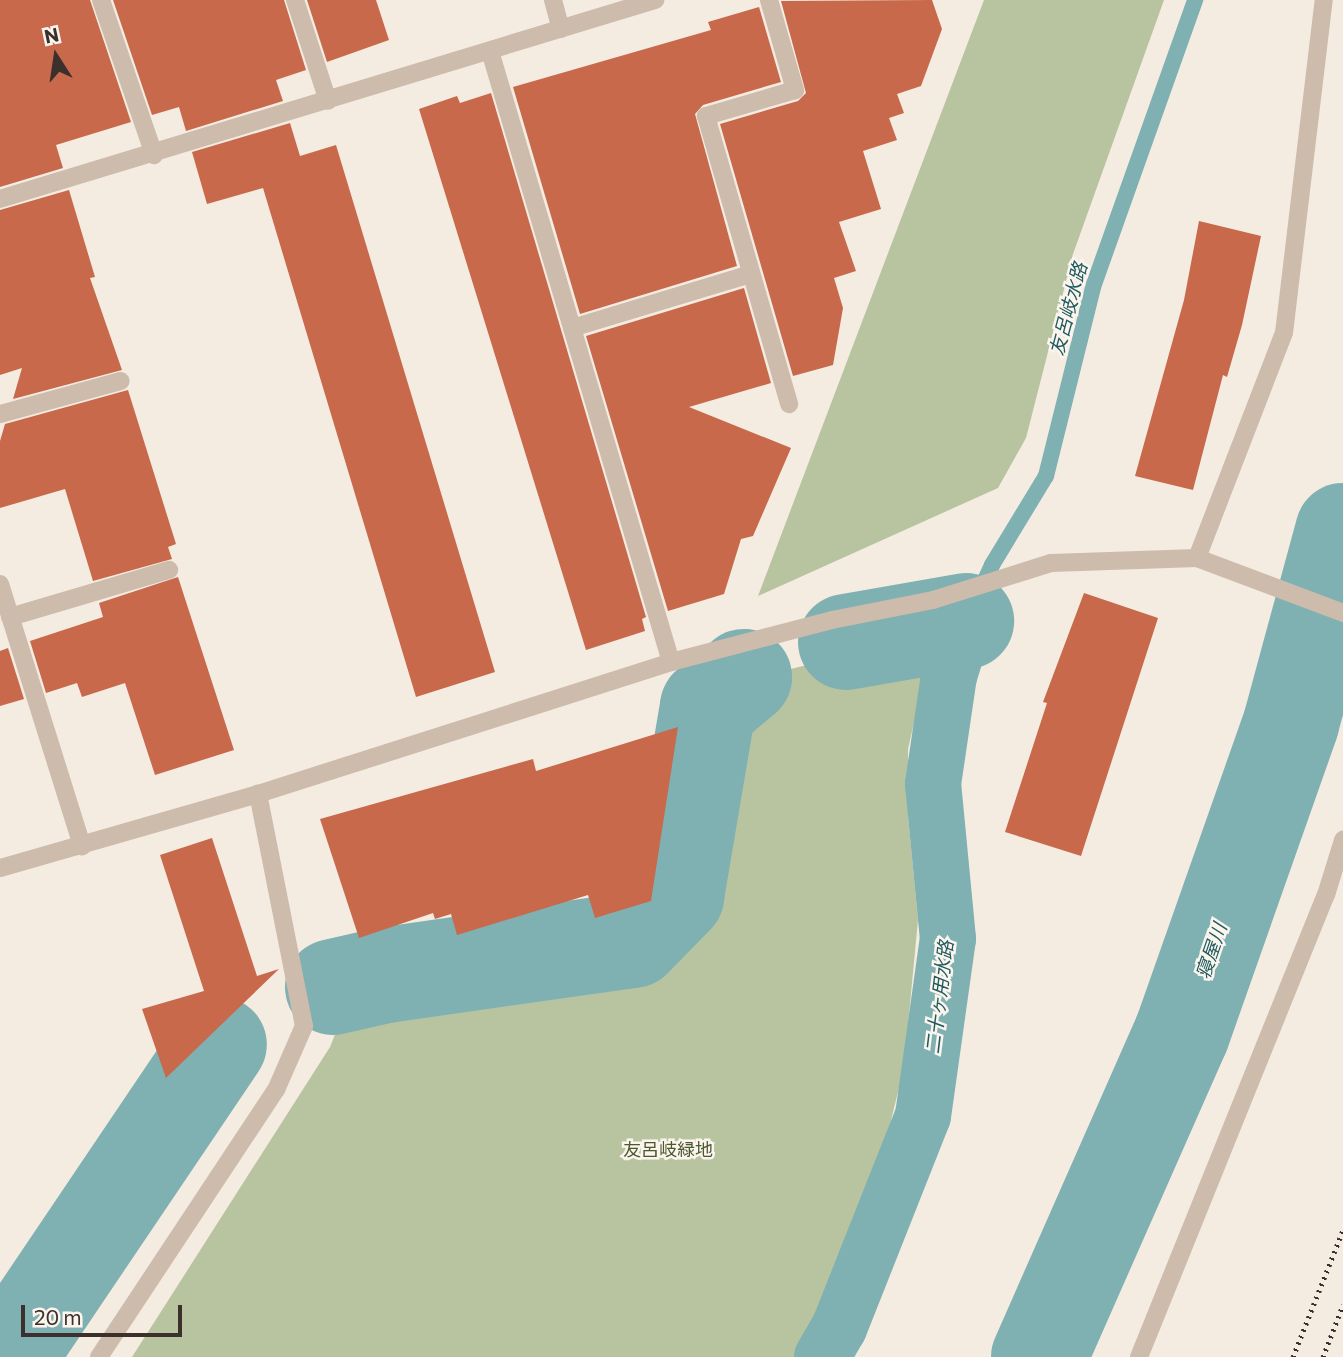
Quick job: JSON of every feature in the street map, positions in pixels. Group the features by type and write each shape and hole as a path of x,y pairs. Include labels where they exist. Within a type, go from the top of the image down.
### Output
{"street":[{"path":"101,0 154,155"},
{"path":"295,0 328,101"},
{"path":"553,0 561,29"},
{"path":"0,199 154,155 655,0"},
{"path":"769,0 794,90 706,116 789,404"},
{"path":"1197,558 1284,333 1324,0"},
{"path":"490,51 671,663"},
{"path":"572,328 751,274"},
{"path":"0,414 121,381"},
{"path":"0,868 258,794 671,663 954,592 1051,563 1197,558 1343,612"},
{"path":"10,617 169,570"},
{"path":"0,584 82,846"},
{"path":"99,1357 276,1090 304,1026 258,794"},
{"path":"1139,1357 1316,921 1343,840"}],"green space":[{"path":"984,0 1164,0 1073,254 1026,438 998,488 758,596"},
{"name":"友呂岐緑地","path":"934,634 908,749 908,815 918,920 904,1067 868,1215 800,1357 132,1357 330,1047 336,1032 335,994 342,987 635,944 680,900 713,708 746,680"}],"building":[{"path":"0,0 90,0 131,122 56,145 63,168 0,187"},
{"path":"113,0 284,0 306,70 276,80 283,101 186,131 179,107 152,115"},
{"path":"307,0 376,0 389,40 327,62"},
{"path":"932,0 942,29 921,86 897,94 904,113 889,118 897,140 863,151 881,209 839,222 856,271 834,278 843,308 833,365 793,376 720,124 798,101 806,93 781,1"},
{"path":"759,7 781,82 703,105 695,114 737,266 580,314 513,87 711,30 708,22"},
{"path":"491,93 646,617 642,619 645,631 586,650 419,109 457,96 460,103"},
{"path":"290,123 300,156 336,145 495,672 416,697 263,188 207,204 192,152"},
{"path":"69,190 95,277 90,278 122,370 13,399 22,368 0,375 0,210"},
{"path":"1199,221 1261,236 1242,325 1227,377 1223,375 1193,490 1135,476 1184,300"},
{"path":"744,288 771,383 689,407 791,448 753,536 741,539 724,594 668,611 586,336"},
{"path":"128,390 176,544 168,547 172,559 93,581 65,489 0,508 0,441 5,424"},
{"path":"178,577 234,750 155,775 125,683 82,697 77,683 46,693 30,641 103,617 99,603"},
{"path":"1084,593 1158,618 1081,856 1005,832 1047,703 1043,702"},
{"path":"8,648 24,699 0,706 0,651"},
{"path":"678,727 651,901 595,918 588,895 457,935 451,914 435,919 433,913 359,938 320,819 533,759 536,771"},
{"path":"212,838 257,976 279,969 166,1078 142,1009 204,991 160,855"}],"waterway":[{"name":"友呂岐水路","path":"966,621 992,565 1046,476 1093,287 1195,0"},
{"name":"寝屋川","path":"1039,1357 1182,1033 1291,723 1343,531"},
{"name":"二十ヶ用水路","path":"822,1357 839,1328 923,1116 948,939 933,784 949,676 966,621"},
{"path":"846,642 966,621"},
{"path":"333,987 386,975 633,940 676,896 708,707 744,677"},
{"path":"8,1357 219,1044"}],"railway":[{"path":"1293,1357 1343,1230"},
{"path":"1323,1357 1343,1305"}]}
